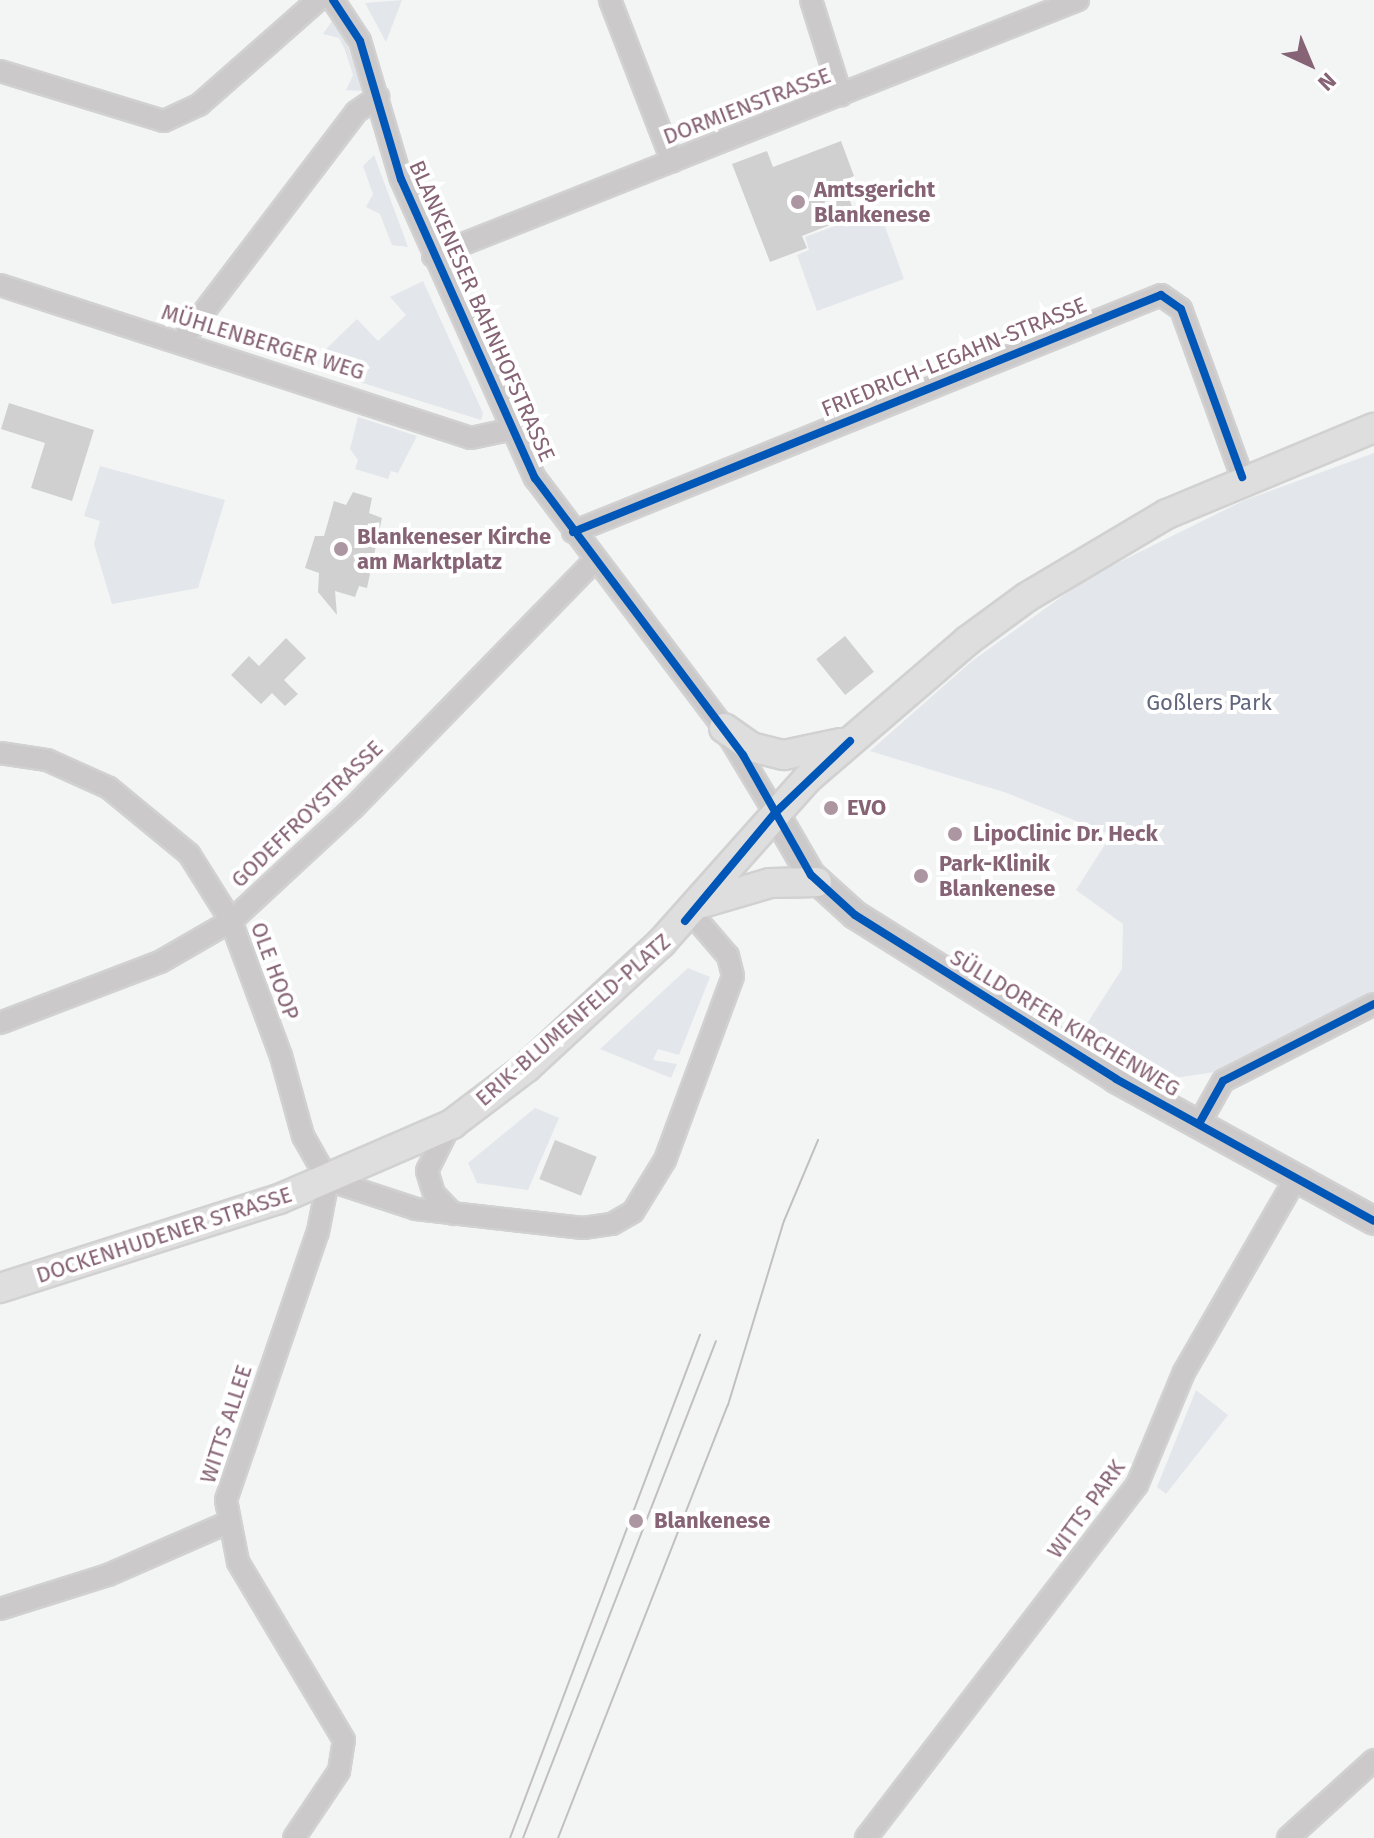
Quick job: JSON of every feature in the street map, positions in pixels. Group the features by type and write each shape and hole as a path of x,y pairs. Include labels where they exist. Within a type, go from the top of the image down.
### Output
{"main road":[{"name":"ERIK-BLUMENFELD-PLATZ","path":"328,1180 452,1124 527,1067 697,908 775,813 850,741 1027,597 1242,477 1374,428"},
{"path":"724,728 751,747 784,755 850,741"},
{"path":"697,908 770,883 817,882"},
{"name":"DOCKENHUDENER STRASSE","path":"0,1288 328,1180"}],"street":[{"path":"0,71 164,121 199,105 318,0"},
{"name":"BLANKENESER BAHNHOFSTRASSE","path":"333,0 360,41 433,256 510,430 573,532 724,728 775,813"},
{"path":"610,0 672,161"},
{"path":"811,0 841,95"},
{"name":"DORMIENSTRASSE","path":"433,256 1078,0"},
{"path":"181,342 356,112 378,97"},
{"name":"MÜHLENBERGER WEG","path":"0,285 471,438 488,439 510,430"},
{"name":"FRIEDRICH-LEGAHN-STRASSE","path":"573,532 613,512 1161,295 1181,309 1242,477"},
{"name":"GODEFFROYSTRASSE","path":"0,1023 160,962 231,921 353,808 594,561"},
{"name":"OLE HOOP","path":"0,753 47,760 109,788 189,854 231,921 303,1136 328,1180"},
{"name":"SÜLLDORFER KIRCHENWEG","path":"775,813 817,882 889,937 1116,1079 1200,1122 1374,1221"},
{"path":"328,1180 395,1204 453,1214 601,1227 633,1212 660,1172 733,976 728,956 697,908"},
{"path":"1200,1122 1223,1081 1374,1004"},
{"name":"ERIK-BLUMENFELD-PLATZ","path":"452,1124 427,1171 434,1194 453,1214"},
{"name":"WITTS PARK","path":"866,1838 1137,1485 1184,1372 1296,1178"},
{"name":"WITTS ALLEE","path":"294,1838 339,1771 344,1740 247,1580 227,1523 230,1479 318,1232 328,1180"},
{"path":"0,1609 96,1579 227,1523"},
{"path":"1288,1838 1374,1760"}],"green space":[{"path":"402,0 386,42 365,3"},
{"path":"332,21 343,32 363,91 346,90 353,75 345,50 339,38 323,34"},
{"path":"374,155 408,247 392,245 380,214 366,207 373,194 363,166"},
{"path":"879,210 904,279 817,311 797,255 809,250 805,237"},
{"path":"423,281 483,413 481,420 331,373 325,359 324,351 357,319 378,341 406,315 390,297"},
{"path":"358,417 417,436 398,473 391,471 388,479 355,469 358,460 350,449"},
{"name":"Goßlers Park","path":"1374,453 1374,996 1222,1071 1168,1079 1136,1071 1081,1033 1122,969 1123,924 1076,890 1111,835 1007,793 870,751 972,661 1089,577 1245,500"},
{"path":"100,466 225,500 198,588 112,604 94,544 100,521 84,516"},
{"path":"688,968 710,977 679,1055 658,1049 653,1060 677,1064 671,1078 600,1049"},
{"path":"535,1108 559,1118 528,1190 477,1183 468,1163"},
{"path":"1196,1390 1228,1415 1166,1494 1157,1487"}],"building":[{"name":"Amtsgericht Blankenese","path":"841,141 854,176 843,181 855,215 802,236 807,248 770,262 732,164 767,151 773,167"},
{"path":"9,403 94,430 72,501 31,488 45,443 1,429"},
{"name":"Blankeneser Kirche am Marktplatz","path":"353,492 372,498 369,513 382,518 367,588 359,586 355,597 335,591 337,615 318,592 319,573 305,568 315,536 324,536 334,501 346,505"},
{"path":"845,636 874,672 845,695 816,659"},
{"path":"286,638 306,658 284,680 298,694 285,706 272,693 261,704 231,675 249,656 259,666"},
{"path":"555,1140 597,1157 581,1196 539,1179"}],"tram line":[{"path":"558,1838 728,1405 784,1221 818,1140"},
{"path":"510,1838 700,1335"},
{"path":"523,1838 716,1341"}],"cycle path":[{"path":"333,0 360,41 401,179 535,478 743,755 811,875 855,915 1116,1079 1374,1221"},
{"path":"573,532 1161,295 1181,309 1242,477"},
{"path":"685,921 775,813 850,741"},
{"path":"1200,1122 1223,1081 1374,1004"}],"place":[{"name":"Amtsgericht Blankenese","path":"798,202"},
{"name":"Blankeneser Kirche am Marktplatz","path":"341,549"},
{"name":"EVO","path":"831,808"},
{"name":"LipoClinic Dr. Heck","path":"955,834"},
{"name":"Park-Klinik Blankenese","path":"921,876"},
{"name":"Blankenese","path":"636,1521"}]}
